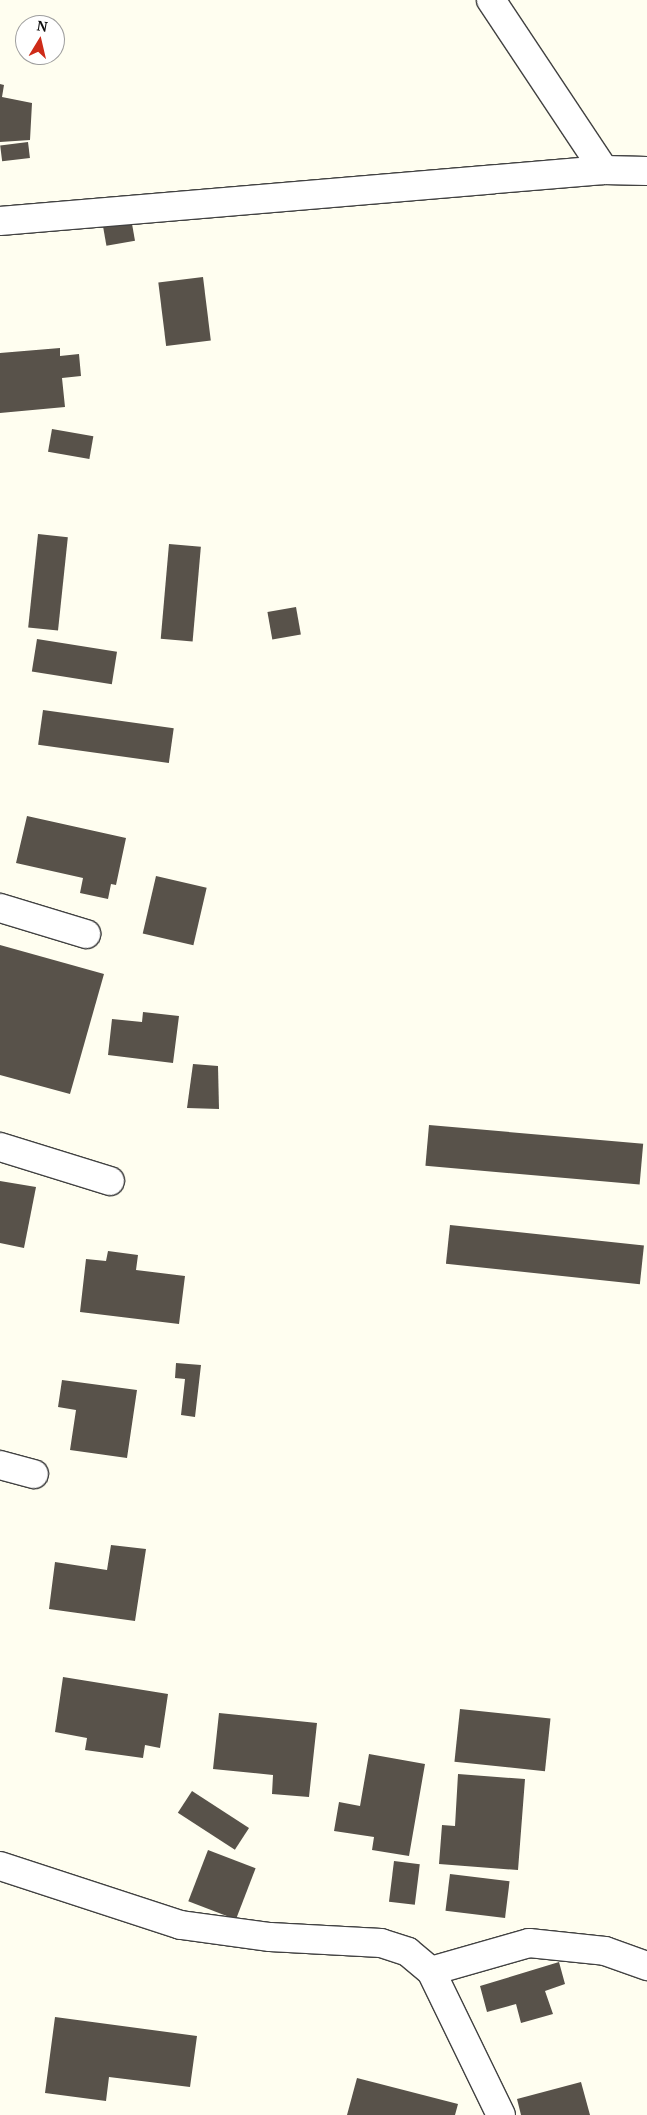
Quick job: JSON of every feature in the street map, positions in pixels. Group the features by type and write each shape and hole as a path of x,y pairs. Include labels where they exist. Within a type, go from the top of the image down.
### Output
{"street":[{"path":"491,0 604,170"},
{"path":"0,221 604,170 647,171"},
{"path":"0,908 86,934"},
{"path":"0,1148 110,1181"},
{"path":"0,1465 34,1474"},
{"path":"0,1866 181,1925 270,1937 381,1943 408,1952 431,1970 501,2115"},
{"path":"431,1970 529,1943 605,1951 647,1966"}],"building":[{"path":"0,84 4,85 2,97 32,103 30,140 0,142"},
{"path":"28,142 30,158 2,161 0,145"},
{"path":"131,218 135,241 106,246 102,223"},
{"path":"203,277 211,341 166,346 158,282"},
{"path":"60,348 60,356 79,354 81,376 62,378 65,407 0,413 0,353"},
{"path":"52,429 93,436 89,459 48,452"},
{"path":"38,534 68,537 58,631 28,627"},
{"path":"169,544 201,547 193,641 161,639"},
{"path":"296,607 301,635 272,640 267,612"},
{"path":"37,639 117,652 112,684 32,672"},
{"path":"43,710 174,728 169,763 38,745"},
{"path":"27,816 126,838 116,885 111,884 108,899 80,893 83,878 16,863"},
{"path":"156,876 207,888 193,945 143,933"},
{"path":"0,945 104,974 70,1094 0,1075"},
{"path":"143,1012 179,1016 173,1063 108,1055 112,1019 142,1022"},
{"path":"193,1064 218,1066 219,1109 187,1108"},
{"path":"429,1125 643,1144 640,1185 425,1166"},
{"path":"0,1181 36,1187 24,1248 0,1243"},
{"path":"450,1225 644,1245 640,1284 446,1264"},
{"path":"108,1251 138,1255 136,1270 185,1276 179,1324 80,1312 86,1259 106,1261"},
{"path":"176,1363 201,1365 195,1417 181,1415 185,1379 175,1378"},
{"path":"62,1380 137,1390 127,1458 70,1450 76,1410 58,1407"},
{"path":"111,1545 146,1549 135,1621 49,1609 55,1562 107,1570"},
{"path":"63,1677 168,1694 160,1748 145,1745 143,1758 85,1750 87,1738 55,1732"},
{"path":"460,1709 551,1719 545,1771 454,1762"},
{"path":"219,1713 317,1723 309,1797 272,1794 273,1775 213,1769"},
{"path":"369,1754 425,1764 409,1856 372,1850 374,1837 334,1831 339,1802 360,1806"},
{"path":"458,1774 525,1779 518,1870 439,1864 442,1825 455,1826"},
{"path":"192,1791 249,1828 235,1850 178,1813"},
{"path":"208,1850 256,1868 236,1920 188,1901"},
{"path":"394,1861 420,1864 415,1905 389,1902"},
{"path":"450,1874 510,1881 505,1918 445,1911"},
{"path":"559,1962 565,1984 545,1991 553,2014 521,2023 516,2004 487,2012 480,1986"},
{"path":"55,2017 197,2036 190,2087 109,2077 106,2101 45,2093"},
{"path":"357,2078 458,2104 455,2115 347,2115"},
{"path":"581,2082 590,2115 521,2115 517,2099"}]}
